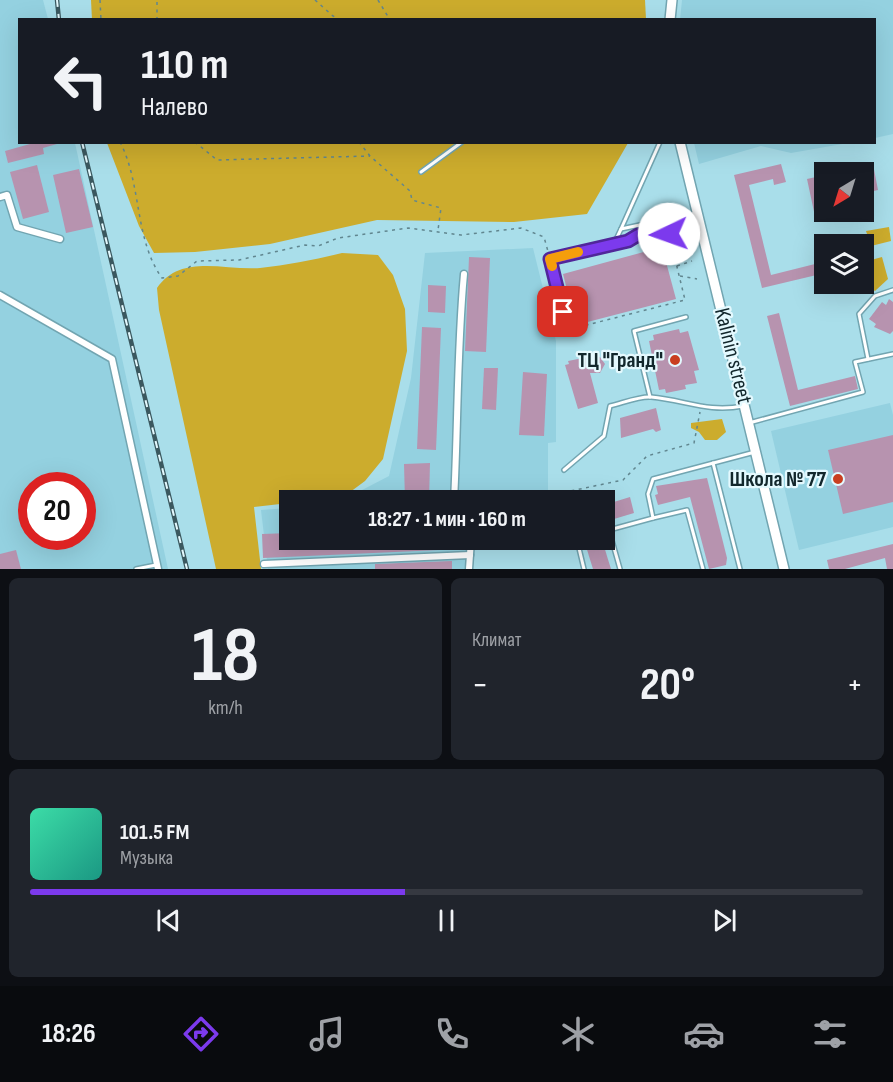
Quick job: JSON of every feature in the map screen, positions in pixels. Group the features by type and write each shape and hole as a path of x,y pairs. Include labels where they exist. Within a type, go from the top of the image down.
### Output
{"main road":[{"path":"670,18 672,0"},
{"name":"Kalinin street","path":"681,144 784,569"}],"street":[{"path":"0,197 7,195 17,227 60,239"},
{"path":"455,490 460,375 458,337 464,274"},
{"path":"0,295 112,358 158,567"},
{"path":"469,569 470,550"},
{"path":"264,567 470,555"}],"lane":[{"path":"421,172 459,144"},
{"path":"614,244 659,144"},
{"path":"621,229 698,213"},
{"path":"567,330 550,259 628,241 638,235 650,237 669,234"},
{"path":"868,359 859,314 875,296 893,290"},
{"path":"650,397 634,332 686,317"},
{"path":"749,423 862,392 855,362 893,354"},
{"path":"564,470 604,436 610,406 650,397 700,408 728,409 745,406"},
{"path":"653,518 648,494 653,479 756,452"},
{"path":"713,463 740,569"},
{"path":"620,569 609,530 687,510 703,569"},
{"path":"579,550 584,569"},
{"path":"136,569 158,567"}],"path":[{"path":"100,0 101,18"},
{"path":"157,0 157,18"},
{"path":"315,0 337,18"},
{"path":"378,0 389,18"},
{"path":"121,144 130,162 150,262 162,278 178,276 197,261 239,261 305,245 318,246 338,238 408,228 461,235 521,228 544,237 550,259"},
{"path":"198,144 217,159 369,156"},
{"path":"360,144 369,156 410,191 412,200 441,208 438,231"},
{"path":"567,330 685,300 669,234 683,222"},
{"path":"675,258 688,243"},
{"path":"677,266 692,261"},
{"path":"679,275 697,279"},
{"path":"575,490 623,480 647,456 694,443 700,408"}],"shaded area":[{"path":"0,0 43,0 48,18 18,18 18,144 75,144 168,569 0,569"},
{"path":"91,0 645,0 646,18 92,18"},
{"path":"682,0 893,0 893,134 876,138 876,18 680,18"},
{"path":"107,144 627,144 587,214 514,222 377,220 270,244 195,252 154,253 139,226"},
{"path":"694,144 842,144 791,153 761,146 699,164"},
{"path":"889,227 891,241 874,245 874,234 867,234 866,231"},
{"path":"533,248 556,341 556,442 548,443 548,490 362,490 389,476 411,378 425,253"},
{"path":"342,253 378,255 393,275 405,309 407,351 383,459 365,481 353,490 279,490 279,504 254,507 261,569 216,569 159,310 157,288 167,277 191,267 260,268"},
{"path":"882,257 888,279 875,291 874,290 874,259"},
{"name":"Школа № 77","path":"890,403 893,415 893,527 799,550 771,431"},
{"path":"722,419 726,432 717,440 705,440 699,432 691,428 691,423"},
{"path":"279,509 279,550 474,550 473,569 268,569 261,510"}],"building":[{"path":"30,144 57,144 43,148 44,154 8,163 5,151"},
{"path":"781,164 786,182 774,185 773,179 749,185 771,275 814,264 814,276 762,288 734,175"},
{"path":"37,165 49,212 23,219 10,172"},
{"path":"79,169 93,227 66,233 53,175"},
{"path":"874,169 878,190 874,191"},
{"path":"814,177 814,212 807,179"},
{"path":"662,247 676,299 576,325 563,274"},
{"path":"469,257 490,258 486,352 465,351"},
{"path":"428,285 446,286 445,313 428,312"},
{"path":"889,299 893,302 893,331 890,334 874,327 876,324 869,319 882,302 886,305"},
{"path":"779,313 798,390 855,376 858,389 790,406 767,316"},
{"path":"422,327 441,328 436,450 417,449"},
{"name":"ТЦ \"Гранд\"","path":"679,329 680,333 688,331 699,370 694,371 697,383 685,385 686,389 666,393 665,389 659,390 649,341 654,340 653,335"},
{"path":"593,356 600,357 605,364 600,373 590,373 598,403 578,409 565,365 569,364 568,361"},
{"path":"484,368 498,368 496,410 482,409"},
{"path":"523,372 547,374 544,436 519,435"},
{"path":"656,408 661,430 656,432 653,429 621,438 620,418"},
{"path":"893,435 893,502 843,514 828,450"},
{"path":"430,463 429,490 405,490 404,464"},
{"path":"707,478 727,558 726,565 709,569 690,497 658,505 655,495 658,494 656,486"},
{"path":"630,497 634,513 615,519 615,502"},
{"path":"279,533 279,550 439,550 263,558 262,534"},
{"path":"893,544 893,569 887,569 885,558 845,569 829,569 827,560"},
{"path":"16,550 21,569 0,569 0,554"},
{"path":"587,550 605,550 611,569 593,569"},
{"path":"452,561 452,569 375,569 375,564"}],"railway":[{"path":"57,0 59,18"},
{"path":"82,144 187,569"}],"slow traffic":[{"path":"552,266 550,259 578,252"}],"place":[{"name":"ТЦ \"Гранд\"","path":"675,360"},
{"name":"Школа № 77","path":"838,479"}],"route":[{"path":"563,312 550,259 628,241 638,235 650,237 669,234"}]}
